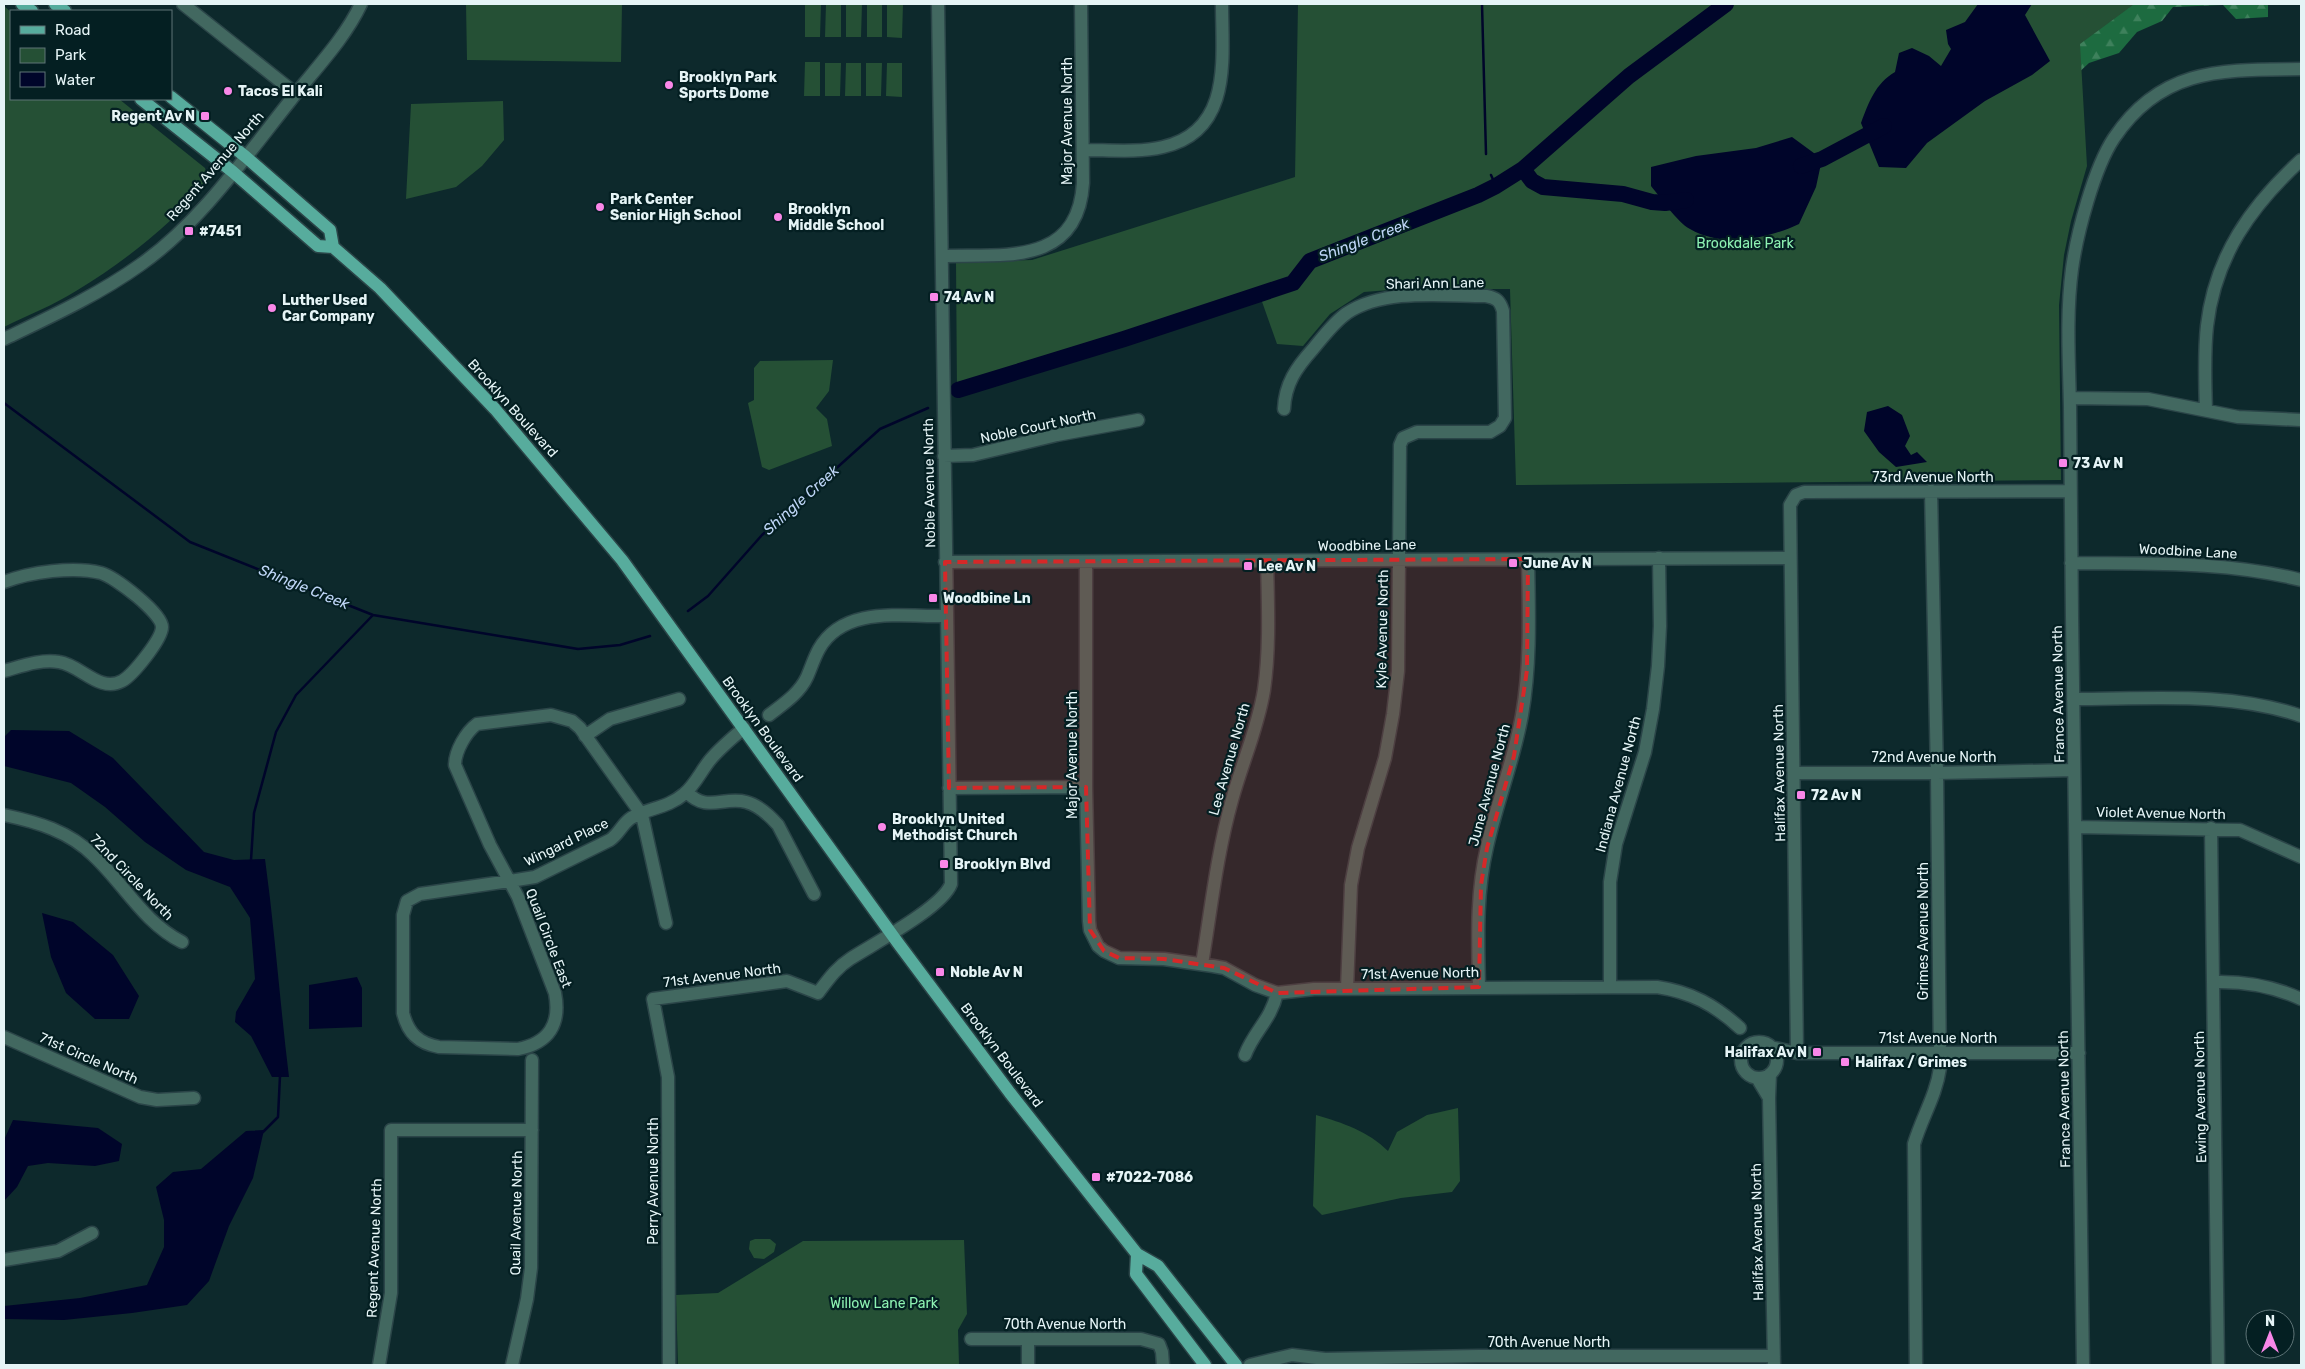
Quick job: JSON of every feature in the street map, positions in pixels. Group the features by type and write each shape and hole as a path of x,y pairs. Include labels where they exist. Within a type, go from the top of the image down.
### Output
{"main road":[{"name":"Brooklyn Boulevard","path":"172,98 246,157 330,230 333,247"},
{"name":"Brooklyn Boulevard","path":"142,100 233,172 318,246 333,247 380,288 496,409 622,560 1010,1093 1137,1254 1158,1266 1236,1365"},
{"path":"1137,1254 1136,1274 1205,1365"}],"street":[{"path":"183,4 295,93"},
{"name":"Regent Avenue North","path":"4,339 82,301 140,265 174,236 246,157 295,93 336,44 361,4"},
{"name":"Noble Avenue North","path":"892,933 942,898 948,891 951,870 938,4"},
{"name":"Major Avenue North","path":"942,256 1029,253 1048,245 1064,233 1072,222 1082,197 1081,4"},
{"path":"1083,150 1163,147 1179,142 1194,133 1214,106 1220,90 1222,4"},
{"name":"France Avenue North","path":"2083,1365 2070,490 2069,311 2072,265 2102,159 2121,128 2142,106 2166,89 2198,76 2221,71 2301,69"},
{"path":"2206,410 2207,325 2212,297 2221,269 2232,243 2247,218 2264,195 2301,160"},
{"name":"Shari Ann Lane","path":"1284,409 1284,392 1305,358 1346,314 1362,305 1379,299 1396,297 1494,297"},
{"name":"Kyle Avenue North","path":"1347,989 1351,885 1358,848 1385,758 1398,671 1399,452 1403,438 1417,432 1490,432 1500,426 1504,418 1503,311 1500,302 1494,297"},
{"path":"2070,398 2148,398 2238,417 2301,420"},
{"name":"Noble Court North","path":"944,456 973,456 1058,435 1138,420"},
{"name":"73rd Avenue North","path":"1796,495 1804,492 2070,490"},
{"name":"Grimes Avenue North","path":"1916,1365 1914,1144 1920,1124 1935,1094 1940,1068 1937,773 1931,492"},
{"name":"Halifax Avenue North","path":"1796,495 1790,505 1790,558 1795,772 1797,1053"},
{"name":"Indiana Avenue North","path":"1610,987 1608,920 1610,882 1616,844 1645,752 1653,709 1660,626 1659,558"},
{"name":"Woodbine Lane","path":"945,562 1267,562 1790,558"},
{"name":"June Avenue North","path":"1479,987 1478,923 1481,885 1487,848 1514,756 1526,678 1529,626 1528,559"},
{"name":"Major Avenue North","path":"1086,562 1086,787 1089,921 1090,930 1098,946"},
{"name":"Lee Avenue North","path":"1202,964 1221,844 1232,799 1257,724 1264,692 1268,660 1267,562"},
{"name":"Woodbine Lane","path":"2072,563 2203,565 2245,569 2301,580"},
{"path":"4,582 49,572 91,572 103,574 114,579 154,611 160,618 162,626 156,642 130,674 123,680 113,684 94,680 74,666 61,662 35,662 4,671"},
{"path":"769,715 796,693 806,679 818,650 825,639 842,626 861,618 946,616"},
{"path":"666,923 642,815 585,736 610,719 679,699"},
{"path":"2073,699 2223,700 2259,705 2301,716"},
{"name":"Quail Circle East","path":"548,1034 556,1019 555,993 510,881 490,845 457,769 455,760 472,727 487,721 551,715 572,721 585,736"},
{"name":"Wingard Place","path":"548,1034 530,1047 518,1049 439,1047 418,1040 411,1032 403,1013 403,915 407,902 420,894 535,876 610,840 632,818 672,803 687,792 720,749 744,728"},
{"name":"72nd Avenue North","path":"1795,772 1937,773 2074,770"},
{"path":"950,788 1086,787"},
{"path":"687,792 701,802 745,802 772,818 778,825 814,894"},
{"name":"72nd Circle North","path":"4,814 40,823 77,841 107,869 152,922 182,942"},
{"name":"Violet Avenue North","path":"2076,827 2240,830 2301,857"},
{"name":"Ewing Avenue North","path":"2211,828 2218,1365"},
{"name":"71st Avenue North","path":"653,999 787,981 818,993 834,972 849,960 892,933"},
{"name":"71st Avenue North","path":"1098,946 1104,952 1119,958 1164,959 1224,968 1255,985 1277,993 1347,989 1657,987 1676,990 1711,1004 1758,1042"},
{"path":"2214,982 2256,984 2279,990 2301,999"},
{"path":"1245,1056 1249,1045 1273,1010 1277,993"},
{"name":"Perry Avenue North","path":"653,999 668,1077 669,1365"},
{"path":"1740,1028 1745,1048"},
{"name":"71st Circle North","path":"4,1037 140,1097 157,1100 194,1098"},
{"path":"1756,1078 1774,1068 1775,1051 1771,1047 1758,1042 1745,1048 1740,1058 1741,1064 1746,1074 1756,1078 1770,1098"},
{"name":"71st Avenue North","path":"1771,1047 1797,1053 2079,1053"},
{"name":"71st Avenue North","path":"1774,1068 1797,1053"},
{"name":"Quail Avenue North","path":"512,1365 527,1299 531,1268 532,1060"},
{"name":"Halifax Avenue North","path":"1774,1068 1770,1098 1774,1361"},
{"name":"Regent Avenue North","path":"379,1365 391,1293 391,1130 532,1130"},
{"path":"4,1260 58,1251 92,1233"},
{"name":"70th Avenue North","path":"971,1339 1141,1340 1159,1344 1163,1365"},
{"path":"1028,1339 1028,1365"},
{"name":"70th Avenue North","path":"1250,1365 1292,1355 1325,1360 1774,1361"},
{"name":"70th Avenue North","path":"1306,1365 1325,1360"}],"highlighted area":[{"path":"1528,559 1527,670 1514,756 1487,848 1481,885 1479,987 1277,993 1224,968 1164,959 1119,958 1104,951 1090,930 1086,787 949,788 945,562"}],"green space":[{"path":"466,4 622,4 621,62 467,60"},
{"path":"805,4 821,4 820,37 805,37"},
{"path":"826,4 841,4 841,37 825,37"},
{"path":"846,4 862,4 861,37 846,37"},
{"path":"867,4 882,4 882,37 867,37"},
{"path":"887,4 903,4 902,38 887,37"},
{"name":"Brookdale Park","path":"1298,4 2175,4 2133,5 2080,44 2087,166 2071,221 2064,255 2059,305 2061,480 1516,485 1510,289 1402,289 1364,292 1330,314 1303,346 1277,344 1260,296 957,392 956,262 1032,260 1295,177"},
{"path":"2065,4 2268,4 2268,17 2236,19 2223,5 2173,7 2162,21 2137,32 2119,53 2089,63 2075,76"},
{"path":"4,6 10,11 10,100 120,100 205,168 209,181 163,227 113,267 68,296 4,327"},
{"path":"805,62 820,62 820,96 804,96"},
{"path":"825,63 841,63 840,96 825,96"},
{"path":"846,63 861,63 861,96 845,96"},
{"path":"866,63 882,63 881,96 866,96"},
{"path":"887,63 902,63 902,97 886,96"},
{"path":"503,101 504,140 482,166 456,187 406,199 411,104"},
{"path":"833,360 829,391 816,408 827,419 832,446 769,470 762,467 748,403 754,400 754,368 760,361"},
{"path":"1458,1108 1460,1181 1452,1192 1401,1198 1322,1215 1313,1206 1316,1115 1364,1133 1388,1151 1397,1132 1427,1115"},
{"path":"770,1239 776,1244 774,1252 764,1259 754,1258 749,1249 750,1241"},
{"name":"Willow Lane Park","path":"964,1240 967,1314 958,1330 959,1365 678,1365 676,1295 718,1293 803,1241"}],"water":[{"path":"1978,4 2032,4 2025,15 2050,61 2032,75 1985,101 1927,143 1906,168 1879,167 1861,123 1874,94 1882,82 1895,72 1899,53 1912,48 1929,56 1941,66 1951,49 1948,44 1946,30 1965,22"},
{"path":"1792,137 1822,159 1816,187 1799,224 1773,234 1731,240 1703,235 1685,226 1651,186 1651,167 1696,156 1756,148"},
{"path":"1888,406 1902,415 1910,436 1905,446 1911,455 1917,452 1927,462 1896,467 1879,452 1864,431 1867,412"},
{"path":"11,730 69,731 113,758 204,852 234,860 265,859 289,1077 272,1077 251,1036 235,1022 236,1012 255,979 250,918 230,887 186,870 145,842 105,807 71,783 4,766 4,737"},
{"path":"42,913 73,922 113,955 139,996 129,1019 95,1019 66,993 51,957"},
{"path":"357,977 362,988 362,1027 309,1029 309,985"},
{"path":"13,1120 98,1128 122,1144 119,1161 95,1166 48,1163 28,1166 17,1187 4,1201 4,1140"},
{"path":"264,1130 253,1178 229,1226 209,1281 187,1305 64,1320 4,1319 4,1306 80,1298 147,1285 164,1247 164,1220 156,1187 173,1172 201,1169 246,1131"}],"waterway":[{"path":"1482,4 1486,154"},
{"name":"Shingle Creek","path":"958,390 1124,339 1293,283 1310,261 1478,195 1496,186 1523,169 1629,76 1726,4"},
{"path":"1801,166 1822,159 1884,126"},
{"path":"1523,169 1532,181 1543,187 1623,194 1652,202 1665,203 1686,200"},
{"path":"1491,175 1496,186"},
{"name":"Shingle Creek","path":"4,403 190,542 373,615 578,649 620,645 650,636"},
{"name":"Shingle Creek","path":"688,611 708,596 762,535 880,429 928,408"},
{"path":"251,860 254,813 276,732 296,695 373,615"},
{"path":"263,1132 278,1117 280,1076"}],"place":[{"name":"Brooklyn Park Sports Dome","path":"669,85"},
{"name":"Tacos El Kali","path":"228,91"},
{"name":"Regent Av N","path":"205,116"},
{"name":"Park Center Senior High School","path":"600,207"},
{"name":"Brooklyn Middle School","path":"778,217"},
{"name":"#7451","path":"189,231"},
{"name":"74 Av N","path":"934,297"},
{"name":"Luther Used Car Company","path":"272,308"},
{"name":"73 Av N","path":"2063,463"},
{"name":"June Av N","path":"1513,563"},
{"name":"Lee Av N","path":"1248,566"},
{"name":"Woodbine Ln","path":"933,598"},
{"name":"72 Av N","path":"1801,795"},
{"name":"Brooklyn United Methodist Church","path":"882,827"},
{"name":"Brooklyn Blvd","path":"944,864"},
{"name":"Noble Av N","path":"940,972"},
{"name":"Halifax Av N","path":"1817,1052"},
{"name":"Halifax / Grimes","path":"1845,1062"},
{"name":"#7022-7086","path":"1096,1177"}]}
